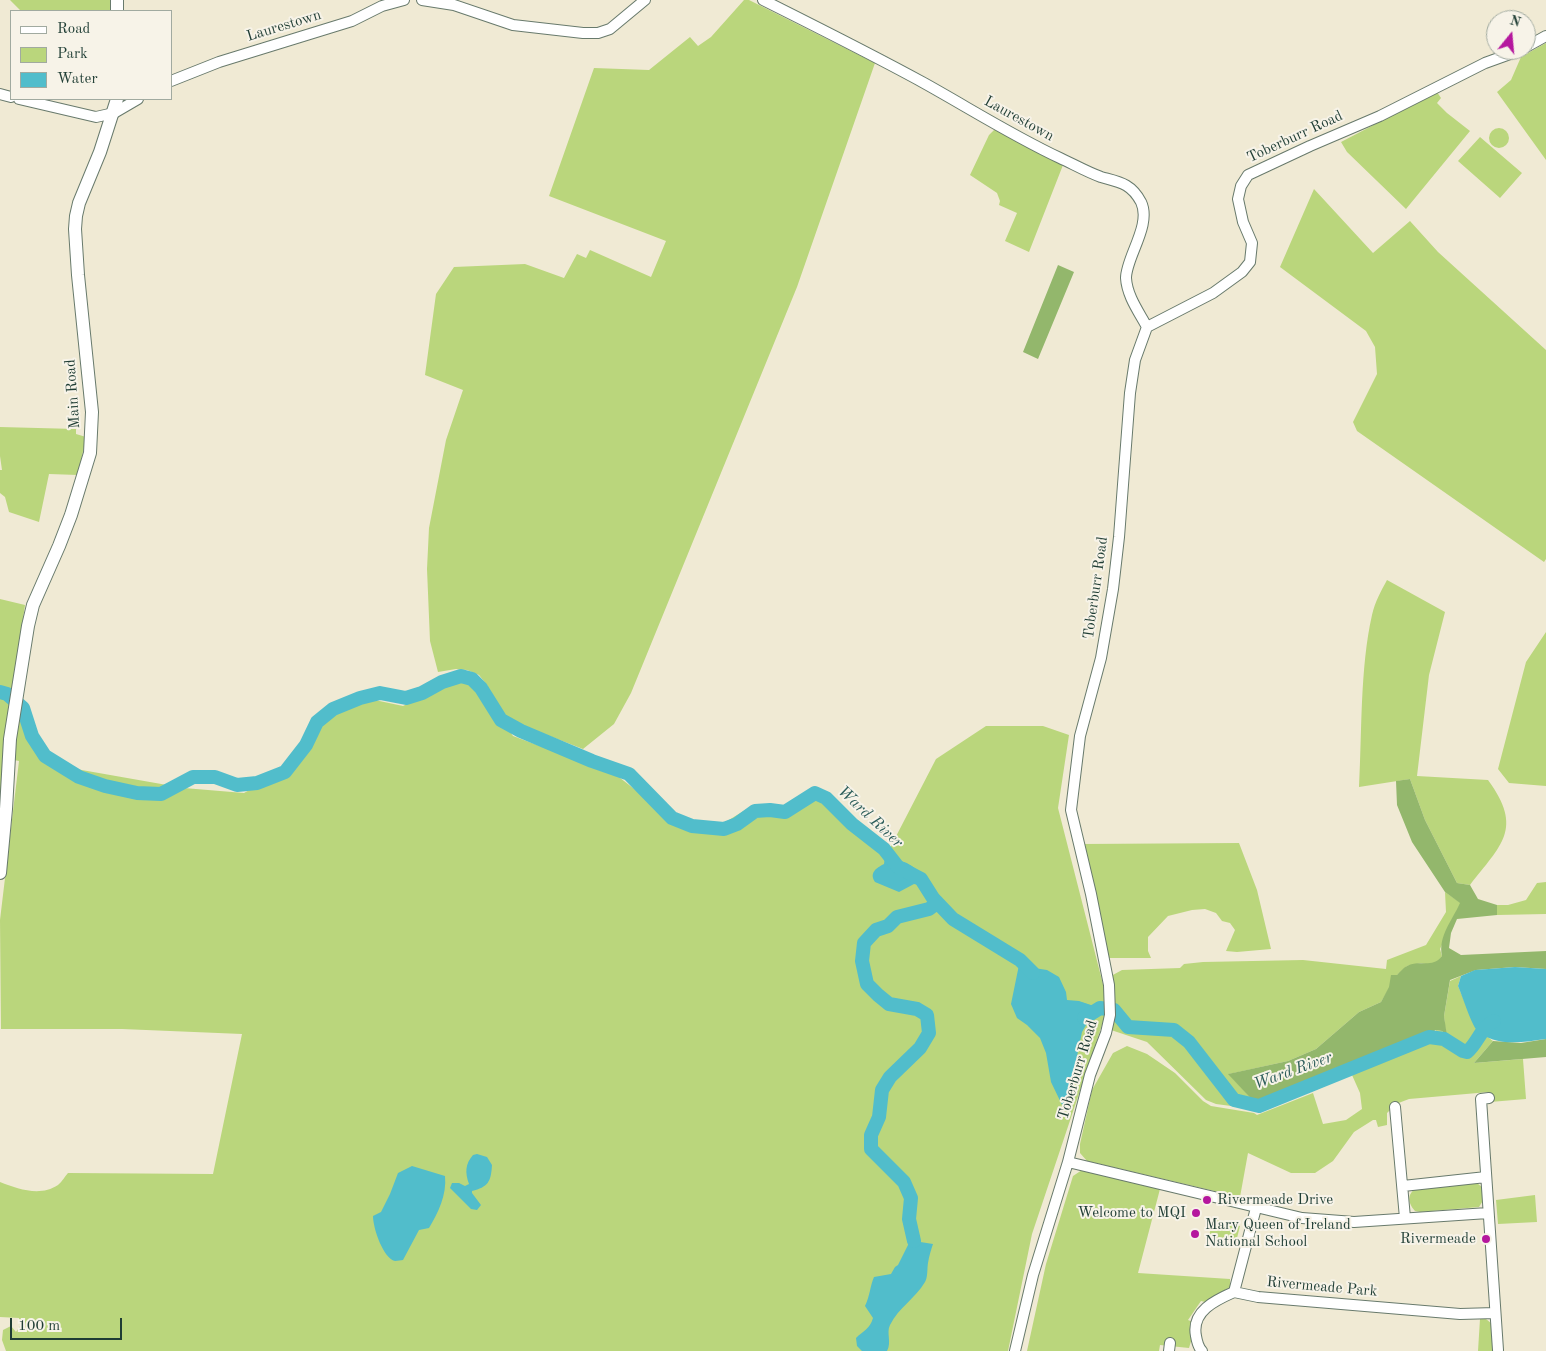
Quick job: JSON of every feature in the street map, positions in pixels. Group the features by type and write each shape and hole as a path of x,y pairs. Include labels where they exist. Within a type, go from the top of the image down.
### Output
{"main road":[{"name":"Main Road","path":"0,873 13,713 33,605 62,539 90,453 92,412 78,275 76,216 79,203 114,113 117,100"}],"street":[{"name":"Laurestown","path":"172,81 219,62 352,21 382,6 404,0"},
{"path":"422,0 454,5 513,25 598,33 610,29 645,0"},
{"name":"Laurestown","path":"763,0 876,57 1050,154 1100,177 1116,180 1127,186 1136,194 1142,204 1143,219 1141,232 1126,279 1128,291 1147,327"},
{"name":"Toberburr Road","path":"1016,1351 1033,1275 1068,1162 1090,1075 1106,1033 1110,1015 1110,992 1091,894 1071,810 1080,736 1101,658 1113,589 1130,393 1135,360 1147,327 1213,293 1242,272 1250,262 1252,243 1243,222 1238,199 1241,186 1248,175 1380,116 1495,60"},
{"path":"23,100 96,117 114,113 136,100"},
{"path":"1489,1098 1481,1099 1498,1350"},
{"path":"1395,1108 1405,1218"},
{"path":"1068,1162 1302,1218 1354,1222 1488,1213"},
{"path":"1403,1186 1486,1178"},
{"path":"1199,1350 1196,1324 1207,1306 1234,1292 1256,1208"},
{"name":"Rivermeade Park","path":"1234,1292 1258,1296 1460,1314 1495,1313"}],"green space":[{"path":"10,0 113,0 113,10 20,10"},
{"path":"744,0 749,0 875,63 797,287 631,693 614,724 583,749 516,723 501,712 493,701 487,685 479,675 467,670 456,669 438,672 430,641 427,569 429,528 446,440 463,390 425,375 436,294 454,267 525,264 564,278 577,254 586,258 590,250 651,277 666,241 549,196 594,68 649,70 690,37 698,46 711,37"},
{"path":"1546,43 1546,160 1497,92 1511,80 1520,60 1536,60 1536,49"},
{"path":"1437,92 1441,98 1437,103 1470,131 1406,209 1347,152 1341,142"},
{"path":"1499,128 1506,131 1509,138 1506,145 1499,148 1492,145 1489,138 1492,131"},
{"path":"995,129 1002,131 1063,165 1029,252 1005,241 1017,213 999,205 1000,201 997,193 970,175 989,135"},
{"path":"1480,137 1522,173 1500,198 1458,161"},
{"path":"1314,189 1373,253 1410,221 1438,252 1546,350 1546,559 1544,562 1357,431 1353,422 1377,374 1375,347 1366,331 1280,267"},
{"path":"1058,265 1074,272 1038,359 1023,352"},
{"path":"0,427 76,429 76,434 86,437 78,475 49,474 39,522 9,512 5,497 0,493 0,470 2,470"},
{"path":"1387,580 1445,612 1429,675 1417,776 1488,780 1505,811 1506,824 1504,836 1499,847 1470,885 1457,883 1425,820 1410,779 1359,787 1365,656 1372,615 1380,592"},
{"path":"0,599 25,605 13,689 0,686"},
{"path":"1546,632 1546,786 1509,783 1498,769 1526,662"},
{"path":"470,673 513,736 615,774 678,823 719,826 755,804 789,812 814,796 890,848 936,759 986,726 1043,726 1069,735 1058,808 1106,996 1104,1019 1032,1234 1008,1351 6,1351 2,1340 3,1330 11,1326 16,1332 20,1326 19,1318 0,1317 0,1182 29,1191 44,1191 58,1185 68,1173 213,1174 242,1034 122,1029 1,1029 0,920 19,761 14,760 20,704 24,706 30,734 34,741 50,760 59,766 184,788 244,793 284,771 327,714 370,699 403,706"},
{"path":"0,693 6,694 11,699 5,731 0,831"},
{"path":"1410,779 1425,820 1457,883 1470,885 1478,899 1497,905 1497,915 1457,919 1451,933 1449,948 1461,955 1546,951 1546,969 1515,967 1476,970 1450,980 1444,1016 1447,1036 1442,1031 1436,1030 1413,1042 1256,1104 1228,1074 1288,1061 1316,1049 1359,1012 1381,1002 1389,987 1391,975 1397,975 1404,968 1412,964 1434,962 1442,956 1442,942 1446,929 1460,903 1445,892 1412,842 1397,805 1396,781"},
{"path":"1239,843 1257,890 1271,949 1226,951 1235,930 1230,923 1222,921 1216,913 1205,909 1168,916 1148,937 1148,951 1151,958 1108,958 1081,844"},
{"path":"1546,882 1546,914 1497,915 1497,905 1508,905 1526,900 1537,883"},
{"path":"1445,892 1461,903 1440,949 1442,956 1439,961 1431,965 1421,963 1407,966 1397,975 1381,1002 1359,1012 1316,1049 1288,1061 1229,1074 1256,1104 1254,1109 1216,1104 1206,1100 1147,1042 1111,1030 1111,976 1122,970 1180,968 1184,964 1203,962 1303,960 1386,969 1387,960 1426,945 1446,912"},
{"path":"1461,976 1458,986 1476,1028 1493,1041 1474,1063 1523,1059 1526,1099 1490,1102 1489,1092 1409,1099 1396,1104 1387,1113 1387,1125 1378,1127 1376,1120 1373,1120 1354,1132 1333,1161 1315,1173 1291,1173 1248,1153 1240,1197 1087,1161 1080,1153 1080,1144 1092,1090 1113,1053 1127,1046 1147,1054 1175,1073 1203,1101 1211,1106 1257,1115 1313,1093 1323,1124 1346,1120 1362,1109 1360,1093 1352,1075 1434,1041 1436,1030 1442,1031 1446,1035 1444,1016 1450,981"},
{"path":"1546,1039 1546,1057 1474,1063 1493,1041 1521,1043"},
{"path":"1082,1170 1160,1189 1138,1273 1230,1279 1230,1287 1205,1302 1201,1301 1188,1320 1193,1322 1189,1348 1160,1345 1159,1351 1027,1351 1046,1264 1073,1176"},
{"path":"1477,1183 1483,1188 1484,1199 1479,1207 1420,1212 1415,1211 1409,1198 1414,1189 1418,1187"},
{"path":"1535,1195 1537,1222 1498,1224 1496,1200"},
{"path":"1213,1219 1240,1226 1236,1242 1209,1236"},
{"path":"1482,1318 1492,1324 1494,1351 1478,1351 1480,1319"}],"water":[{"path":"892,855 896,860 907,863 916,869 930,885 923,890 919,885 914,884 899,892 875,882 873,879 874,871 884,864 885,857"},
{"path":"1020,960 1034,968 1047,970 1059,977 1066,992 1067,1000 1079,1001 1100,1008 1089,1020 1082,1032 1068,1100 1064,1109 1051,1082 1046,1053 1040,1038 1017,1018 1011,1004"},
{"path":"1515,967 1546,969 1546,1039 1509,1042 1491,1039 1476,1029 1472,1021 1458,986 1461,976 1475,970"},
{"path":"477,1154 487,1157 492,1165 488,1183 482,1188 472,1191 481,1205 477,1210 471,1209 450,1188 452,1183 459,1183 465,1186 469,1184 466,1172 467,1165 470,1158"},
{"path":"412,1166 445,1176 445,1190 439,1210 429,1228 419,1230 403,1260 395,1261 383,1249 377,1235 373,1216 381,1212 398,1173"},
{"path":"914,1241 933,1244 928,1260 926,1280 890,1325 887,1351 862,1351 857,1346 856,1338 872,1322 873,1318 865,1306 874,1277 891,1274 908,1245"}],"waterway":[{"name":"Ward River","path":"0,692 7,694 23,708 32,736 45,756 79,777 105,786 137,793 161,794 193,777 215,777 237,785 257,783 285,772 306,745 317,722 333,709 360,698 380,693 406,698 461,676 472,679 481,688 501,720 521,731 592,761 629,774 672,818 692,826 724,829 737,824 755,811 785,812 815,793 826,798 852,824 884,849 898,867 921,879 933,898 953,919 1020,960 1033,973"},
{"path":"914,1241 909,1219 911,1198 904,1182 871,1149 871,1135 879,1117 882,1090 890,1077 920,1048 929,1033 927,1015 917,1009 889,1004 878,995 867,984 862,961 864,943 876,930 888,926 897,917 929,909 937,903"},
{"name":"Ward River","path":"1084,1018 1100,1008 1114,1010 1128,1027 1174,1030 1189,1042 1234,1100 1259,1106 1429,1037 1444,1039 1467,1052 1486,1027 1494,1021"}],"place":[{"name":"Rivermeade Drive","path":"1207,1200"},
{"name":"Welcome to MQI","path":"1196,1213"},
{"name":"Mary Queen of Ireland National School","path":"1195,1234"},
{"name":"Rivermeade","path":"1486,1239"}]}
